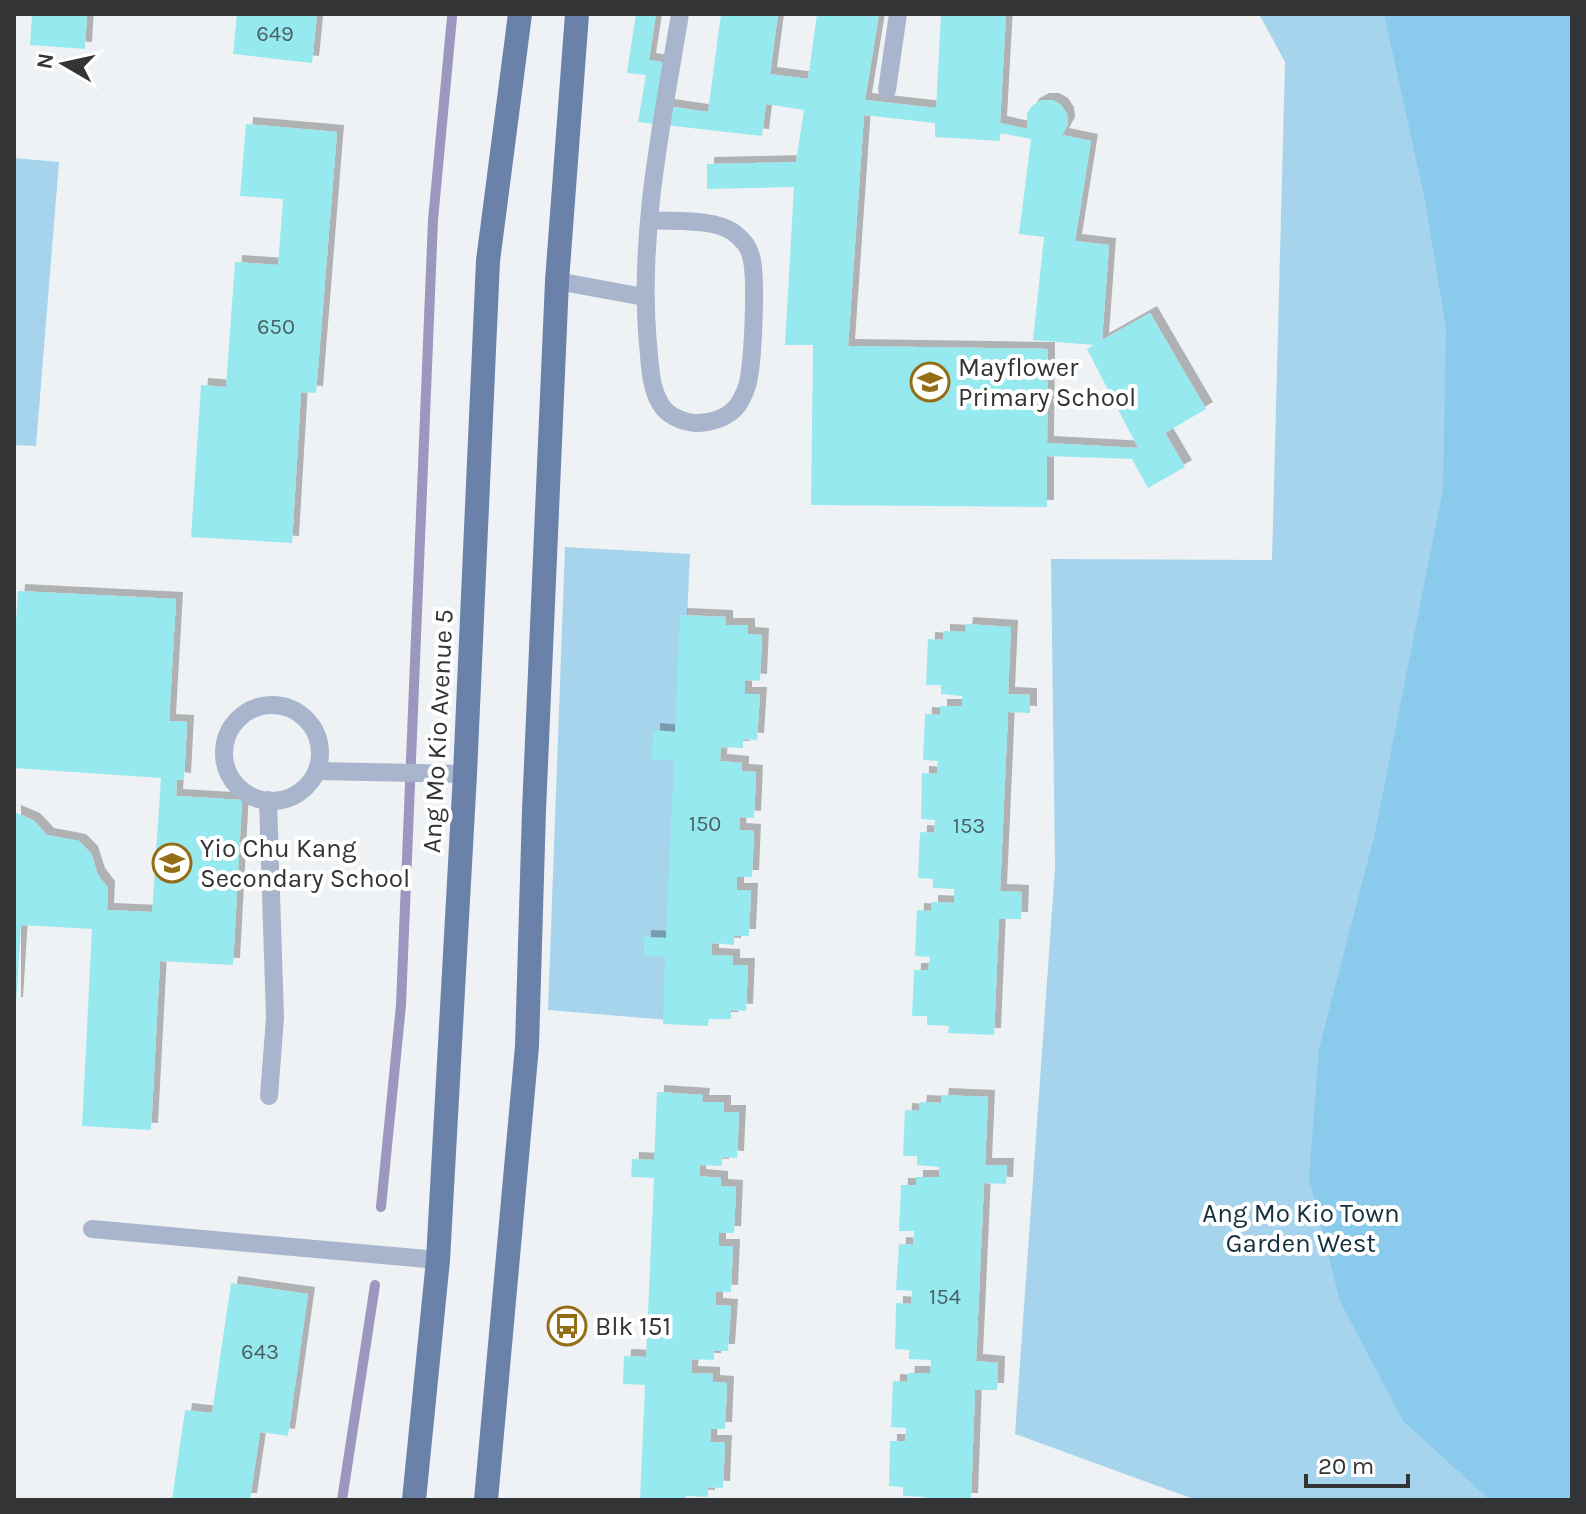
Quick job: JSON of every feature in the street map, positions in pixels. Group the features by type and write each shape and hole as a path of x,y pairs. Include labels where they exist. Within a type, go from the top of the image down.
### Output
{"main road":[{"name":"Ang Mo Kio Avenue 5","path":"414,1500 438,1260 465,774 488,261 520,14"},
{"path":"486,1500 527,1046 557,281 577,14"}],"lane":[{"path":"650,220 718,225 742,239 751,253 754,275 749,377 737,407 726,416 691,423 673,417 660,405 651,378 644,297 653,177 680,14"},
{"path":"887,90 898,14"},
{"path":"557,281 644,297"},
{"path":"264,705 289,707 310,722 320,745 317,771 303,791 279,801 254,799 234,784 223,761 226,736 241,715 264,705"},
{"path":"317,771 465,774"},
{"path":"268,800 275,1018 269,1096"},
{"path":"92,1229 438,1260"}],"green space":[{"name":"Ang Mo Kio Town Garden West","path":"1259,14 1572,14 1572,1500 1196,1500 1015,1434 1055,868 1051,559 1272,560 1285,62"},
{"path":"14,158 59,162 36,446 14,445"},
{"path":"565,547 690,554 668,1020 548,1010"}],"shaded area":[{"path":"1384,14 1572,14 1572,1500 1490,1500 1403,1421 1340,1301 1309,1179 1319,1049 1374,837 1443,490 1446,328 1425,200"}],"building":[{"path":"32,14 87,14 85,49 30,45"},
{"path":"237,14 317,14 312,63 233,54"},
{"path":"636,14 656,14 649,60 667,63 660,105 708,112 721,14 778,14 770,74 808,79 817,14 879,14 865,100 936,108 941,14 1006,14 1000,123 1027,129 1027,113 1033,105 1042,100 1052,100 1061,105 1067,114 1068,124 1062,135 1091,141 1075,241 1109,245 1102,340 1150,313 1206,409 1165,433 1185,467 1148,488 1132,459 1047,456 1047,507 811,505 813,345 785,345 794,187 707,189 707,164 796,162 804,110 766,104 762,136 638,122 646,75 627,73","holes":["864,115 935,123 935,137 1000,141 1000,133 1031,139 1019,234 1044,237 1033,340 1094,345 1087,349 1138,448 1047,443 1048,349 848,346"]},
{"path":"246,124 337,132 316,393 301,392 292,543 191,537 201,385 226,387 235,262 278,265 283,199 240,196"},
{"path":"18,591 176,599 169,721 187,722 184,780 177,779 176,796 242,800 233,965 160,961 151,1130 82,1126 92,929 21,925 14,1004 14,812 33,820 47,835 79,841 91,853 98,875 108,888 107,910 152,912 161,778 14,768 14,653"},
{"path":"680,615 726,617 726,625 748,625 748,634 762,635 760,681 745,680 745,694 760,694 757,740 743,739 743,748 721,747 720,761 742,763 742,771 756,772 754,818 740,817 739,830 754,831 752,877 737,877 737,890 751,890 749,936 734,936 734,945 712,943 712,955 733,956 733,965 748,965 746,1011 731,1010 731,1019 709,1019 708,1026 663,1024 665,957 644,955 644,937 666,938 674,760 652,759 653,730 675,732"},
{"path":"966,624 1011,627 1008,694 1030,695 1030,713 1008,712 1000,891 1022,892 1021,919 999,919 994,1035 948,1033 949,1026 927,1025 927,1016 912,1016 914,970 928,970 930,957 915,956 917,910 931,911 931,902 954,903 954,889 933,888 933,879 918,878 920,832 934,833 935,820 921,819 922,773 937,774 938,761 923,760 925,714 940,715 940,706 962,706 962,696 941,694 941,685 926,685 928,639 943,640 943,631 965,632"},
{"path":"657,1092 703,1095 702,1102 724,1102 724,1112 739,1112 737,1158 722,1157 722,1166 700,1165 699,1176 721,1178 721,1186 736,1187 734,1233 719,1233 719,1246 733,1246 731,1292 716,1291 716,1305 731,1306 728,1351 714,1351 714,1360 692,1359 691,1373 713,1374 713,1382 727,1383 725,1429 711,1429 710,1442 725,1442 723,1488 708,1487 708,1497 686,1496 685,1500 640,1500 645,1385 623,1384 624,1356 646,1357 654,1178 631,1177 632,1159 654,1160"},
{"path":"942,1095 988,1097 985,1165 1007,1165 1006,1184 984,1183 976,1361 998,1363 997,1390 975,1390 971,1500 925,1500 925,1497 903,1496 903,1487 889,1486 890,1441 905,1441 906,1428 891,1427 893,1381 907,1382 908,1373 930,1373 931,1360 909,1359 909,1350 895,1349 896,1303 911,1304 912,1291 896,1290 899,1244 913,1245 914,1231 899,1231 901,1185 916,1185 916,1177 939,1177 939,1167 917,1165 917,1156 903,1156 905,1110 919,1111 920,1102 941,1103"},
{"path":"231,1283 308,1294 288,1436 260,1432 250,1500 172,1500 185,1410 212,1413"}],"waterway":[{"path":"381,1207 401,1005 433,220 452,17"},
{"path":"342,1500 375,1285"}],"place":[{"name":"Mayflower Primary School","path":"930,382"},
{"name":"Yio Chu Kang Secondary School","path":"172,863"},
{"name":"Blk 151","path":"567,1326"}]}
